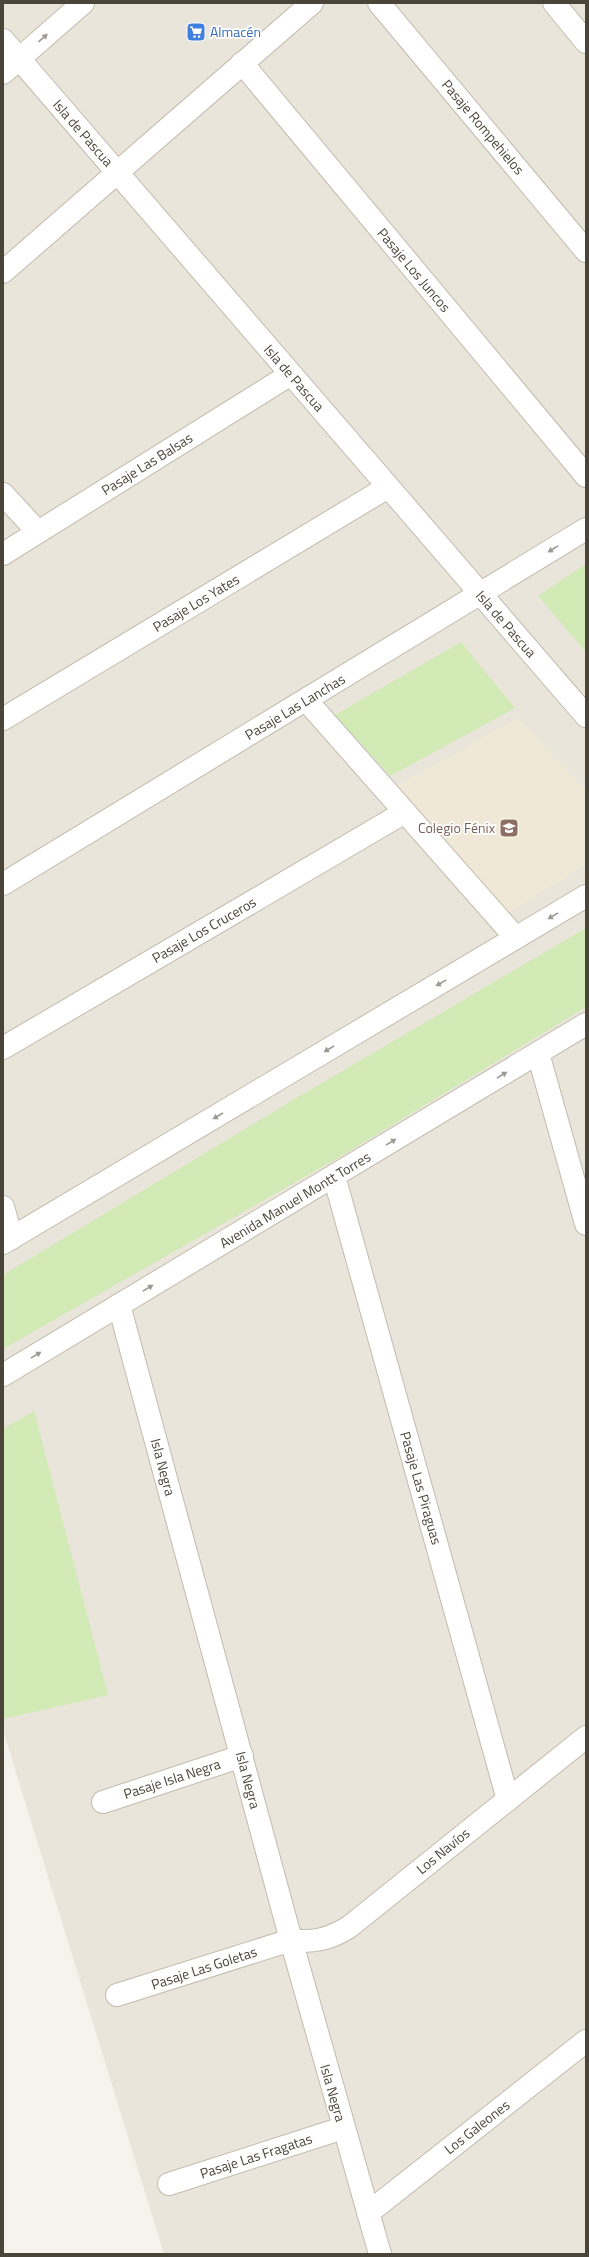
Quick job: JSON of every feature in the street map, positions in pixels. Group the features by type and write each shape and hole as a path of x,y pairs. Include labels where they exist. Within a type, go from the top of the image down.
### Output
{"street":[{"path":"3,73 83,3"},
{"path":"3,272 312,3"},
{"name":"Pasaje Rompehielos","path":"379,3 586,251"},
{"path":"554,3 586,42"},
{"name":"Isla de Pascua","path":"3,40 586,716"},
{"name":"Pasaje Los Juncos","path":"242,63 586,476"},
{"name":"Pasaje Las Balsas","path":"3,554 291,374"},
{"name":"Pasaje Los Yates","path":"3,719 388,487"},
{"path":"3,494 38,532"},
{"name":"Pasaje Las Lanchas","path":"3,884 481,594 586,528"},
{"path":"306,700 516,938"},
{"name":"Pasaje Los Cruceros","path":"3,1048 405,812"},
{"path":"3,1207 7,1240 586,896"},
{"name":"Avenida Manuel Montt Torres","path":"3,1375 586,1024"},
{"path":"538,1053 586,1224"},
{"name":"Pasaje Las Piraguas","path":"334,1176 508,1800"},
{"name":"Isla Negra","path":"119,1305 291,1940 343,2128 380,2254"},
{"name":"Los Navíos","path":"291,1940 305,1942 320,1940 335,1936 349,1927 586,1737"},
{"name":"Pasaje Isla Negra","path":"103,1802 242,1756"},
{"name":"Pasaje Las Goletas","path":"117,1995 291,1940"},
{"name":"Los Galeones","path":"368,2213 586,2041"},
{"name":"Pasaje Las Fragatas","path":"169,2184 343,2128"}],"shaded area":[{"path":"3,3 586,3 586,2254 164,2254 3,1730"},
{"name":"Colegio Fénix","path":"518,718 586,791 586,865 507,913 395,787"}],"green space":[{"path":"586,564 586,652 538,596"},
{"path":"461,642 515,708 390,776 335,715"},
{"path":"586,928 586,1007 343,1155 3,1349 3,1275 293,1100"},
{"path":"34,1411 108,1695 3,1719 3,1429"}],"place":[{"name":"Almacén","path":"196,32"},
{"name":"Colegio Fénix","path":"509,828"}]}
